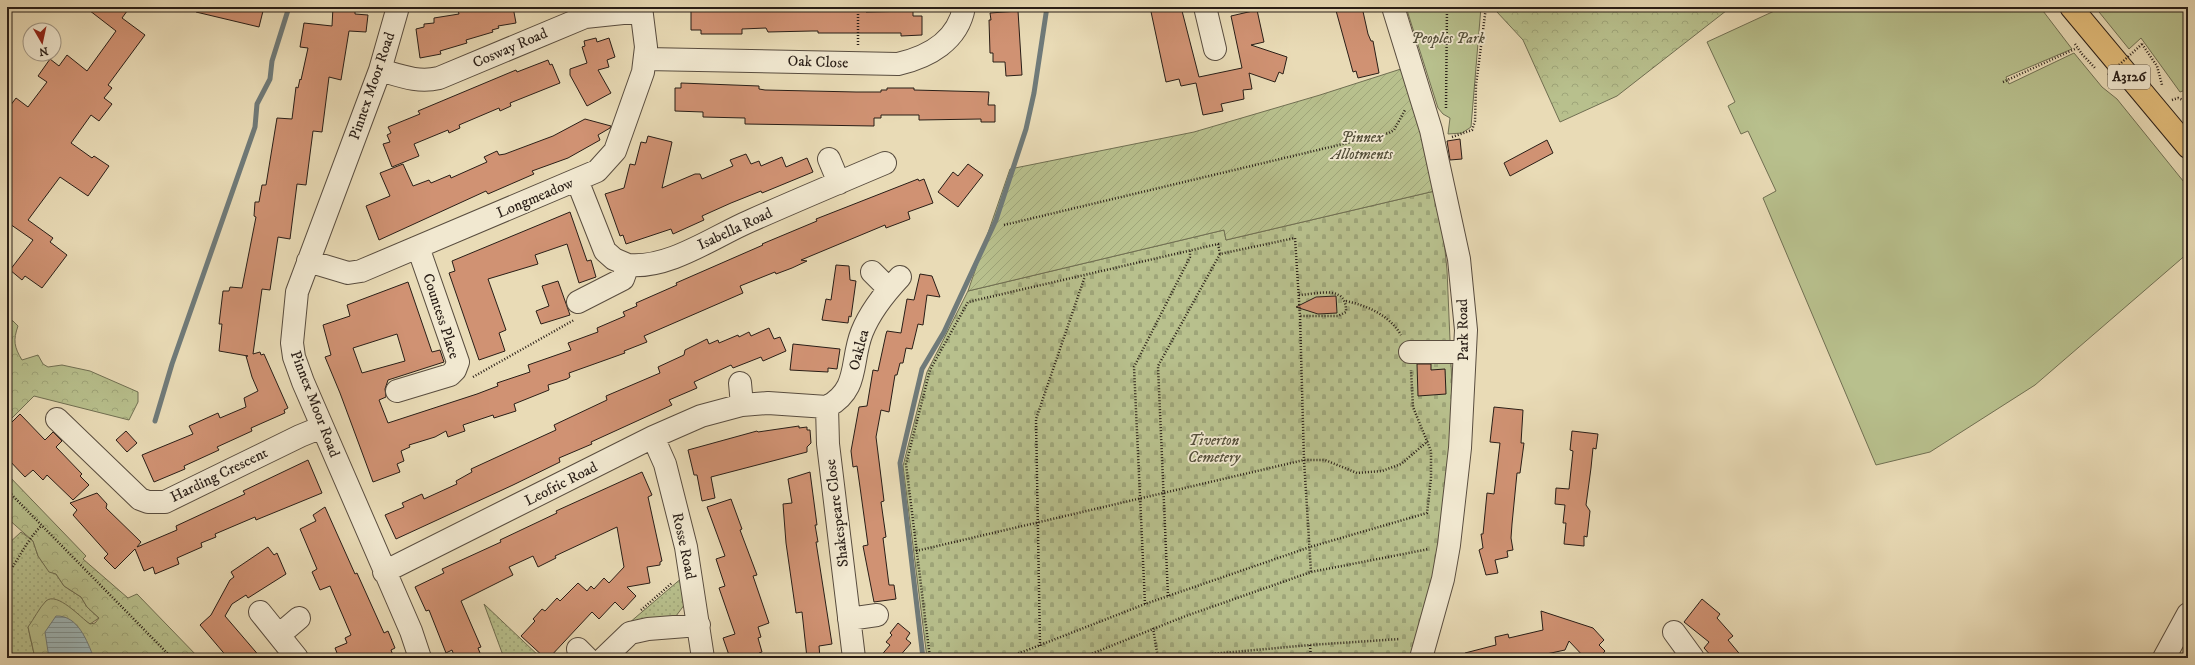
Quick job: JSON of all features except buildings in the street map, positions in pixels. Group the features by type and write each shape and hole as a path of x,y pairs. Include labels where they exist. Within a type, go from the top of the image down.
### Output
{"main road":[{"name":"A3126","path":"2071,7 2188,147"}],"street":[{"name":"Pinnex Moor Road","path":"398,7 380,70 297,292 292,343 296,363 322,427 411,631 420,658"},
{"name":"Oak Close","path":"646,59 898,64 925,56 946,41 960,21 964,7"},
{"path":"1205,7 1215,49"},
{"name":"Park Road","path":"1393,7 1433,135 1459,259 1466,330 1460,448 1449,545 1443,579 1421,658"},
{"name":"Cosway Road","path":"380,70 412,79 426,81 439,78 585,17 642,9"},
{"name":"Longmeadow","path":"308,261 348,273 361,271 597,171 615,151 643,72 646,59 642,9"},
{"path":"829,159 839,183"},
{"name":"Isabella Road","path":"576,180 605,251 614,259 628,265 642,267 664,261 885,163"},
{"name":"Countess Place","path":"397,391 450,375 455,370 458,362 418,248"},
{"path":"578,302 623,279 628,265"},
{"name":"Oaklea","path":"827,407 839,400 845,391 854,367 864,328 895,283 872,272"},
{"path":"1410,352 1464,352"},
{"path":"740,383 742,405"},
{"name":"Leofric Road","path":"384,572 653,436 701,416 742,405 768,403 827,407"},
{"name":"Shakespeare Close","path":"827,407 828,444 854,658"},
{"name":"Harding Crescent","path":"58,419 92,440 140,499 156,503 174,498 262,454 322,427"},
{"name":"Rosse Road","path":"653,436 665,464 690,571 703,658"},
{"path":"260,612 296,658"},
{"path":"2164,658 2188,614"},
{"path":"849,619 877,615"},
{"path":"279,635 299,618"},
{"path":"604,658 630,633 648,629 699,625"},
{"path":"1674,632 1694,658"}],"path":[{"path":"858,7 858,64"},
{"path":"1433,135 1446,111 1448,7"},
{"path":"1433,135 1464,134 1472,130 1475,121 1476,86 1486,7"},
{"path":"2108,75 2142,44 2158,66 2163,91"},
{"path":"2003,82 2083,46"},
{"path":"2167,95 2171,100 2178,98 2188,102"},
{"path":"1004,225 1389,133 1394,130 1410,104 1422,100"},
{"path":"1220,254 1295,238 1300,316 1304,460 1311,572"},
{"path":"930,658 906,464 930,370 968,302 1218,244 1220,254 1158,366 1168,596"},
{"path":"1145,604 1134,367 1190,257 1190,250"},
{"path":"1040,646 1036,419 1084,276"},
{"path":"1299,295 1334,293 1342,296 1346,302 1346,312 1338,316 1300,316"},
{"path":"455,370 474,378 575,320 578,302"},
{"path":"1007,658 1168,596 1310,547 1427,513 1431,478 1431,452 1428,441 1413,406 1410,352 1399,331 1385,317 1373,309 1346,302"},
{"path":"916,551 1304,460 1325,460 1357,473 1382,471 1401,464 1428,441"},
{"path":"7,490 172,658"},
{"path":"7,574 18,561 30,537 42,526"},
{"path":"1081,658 1153,628 1311,572 1449,545"},
{"path":"635,615 682,574 690,571"},
{"path":"1153,628 1158,658"},
{"path":"1167,658 1310,645 1400,639"},
{"path":"1310,645 1311,658"}],"green space":[{"name":"Peoples Park","path":"1406,7 1481,7 1471,127 1462,133 1448,134 1450,118 1443,114 1438,108"},
{"path":"1498,7 1731,7 1617,96 1560,122 1523,40 1497,12"},
{"path":"1783,7 2040,7 2072,49 2006,77 2009,84 2074,53 2102,87 2117,99 2188,187 2188,253 2035,385 1930,452 1876,465 1763,198 1776,191 1748,131 1741,134 1728,106 1735,102 1707,42"},
{"path":"2095,7 2188,7 2188,89 2180,92 2141,38 2129,49"},
{"name":"Pinnex Allotments","path":"1404,68 1439,190 1226,240 1224,230 968,291 1010,169 1194,132 1320,95"},
{"name":"Tiverton Cemetery","path":"1439,190 1447,270 1453,410 1446,488 1437,561 1427,605 1410,658 927,658 903,466 927,372 968,291 1224,230 1226,240"},
{"path":"7,319 13,321 18,326 15,335 15,343 22,360 38,355 43,364 48,367 62,365 90,371 138,392 138,402 129,420 34,396 7,423"},
{"path":"7,474 86,556 83,559 128,598 137,594 199,658 35,658 28,627 46,601 51,599 62,602 90,624 95,623 99,618 87,607 81,597 64,586 56,574 49,572 38,556 33,541 7,518"},
{"path":"21,532 33,541 38,556 49,571 56,574 64,586 81,597 87,607 99,618 90,624 82,619 28,627 35,658 7,658 7,545"},
{"path":"683,577 685,604 676,616 622,629"},
{"path":"484,604 541,658 504,658"}],"water":[{"path":"56,616 64,617 76,624 85,637 94,658 49,658 45,632"}],"waterway":[{"path":"155,421 172,364 255,127 257,104 270,79 272,61 289,7"},
{"path":"923,658 900,463 922,369 944,332 996,220 1026,129 1034,93 1047,7"}]}
